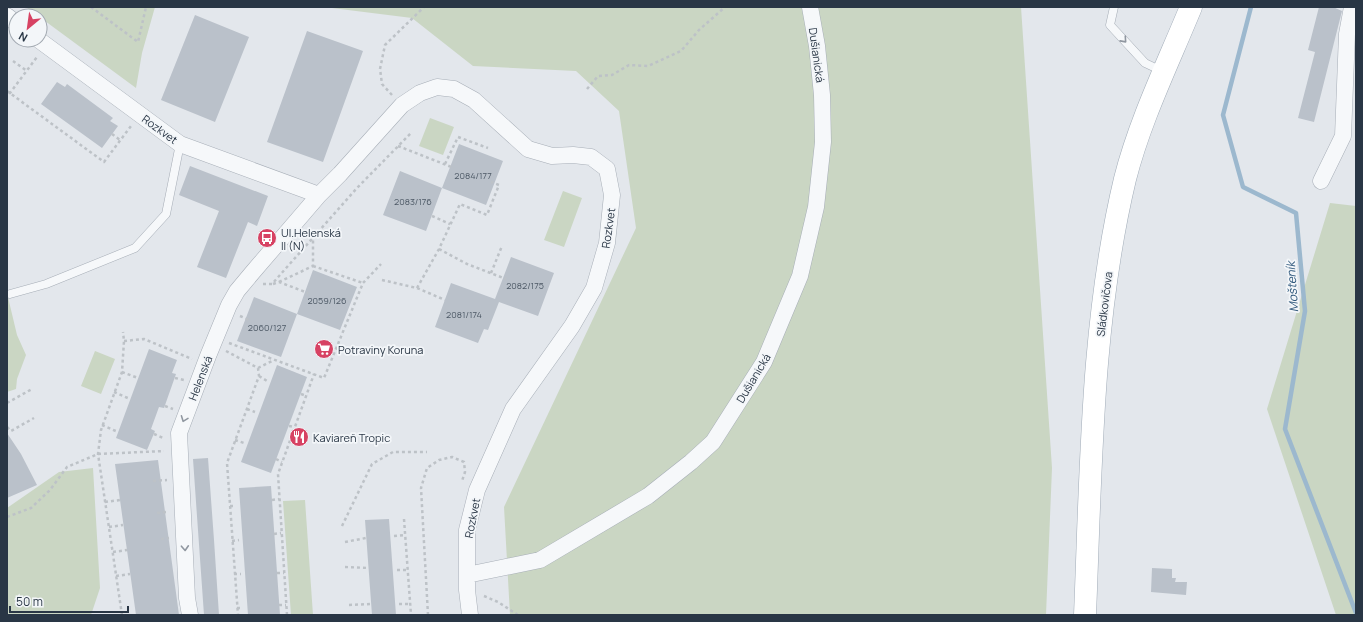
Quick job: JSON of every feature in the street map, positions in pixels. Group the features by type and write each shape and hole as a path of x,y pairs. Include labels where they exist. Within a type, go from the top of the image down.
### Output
{"main road":[{"name":"Sládkovičova","path":"1085,615 1095,389 1108,267 1113,236 1126,178 1146,114 1191,7"}],"street":[{"name":"Dušianická","path":"467,575 540,560 648,496 691,462 713,442 764,362 800,276 816,207 823,142 822,95 817,46 810,7"},
{"path":"1321,181 1343,136 1347,34 1352,7"},
{"name":"Rozkvet","path":"42,48 180,144 319,195"},
{"name":"Rozkvet","path":"334,180 402,105 420,93 437,87 454,90 474,100 528,149 552,156 574,155 591,157 607,169 612,195 607,244 594,288 572,326 513,409 477,490 467,530 467,575 470,615"},
{"name":"Helenská","path":"190,615 187,598 179,433 202,358 229,305 238,291 319,195 334,180"}],"lane":[{"path":"1114,7 1110,25 1145,63 1164,72"},
{"path":"10,294 46,284 136,248 166,214 180,144"}],"path":[{"path":"91,7 138,42 146,7"},
{"path":"402,105 382,84 380,68 382,57 385,45 424,7"},
{"path":"587,89 598,76 612,75 629,65 648,66 681,51 699,30 725,7"},
{"path":"38,48 27,71 8,92 52,122 104,162 133,122"},
{"path":"13,61 27,71"},
{"path":"272,284 357,188 412,132"},
{"path":"112,134 120,140"},
{"path":"445,164 458,137 488,148"},
{"path":"398,146 454,168"},
{"path":"417,288 439,250 460,204 487,216 499,186 491,182"},
{"path":"432,216 450,224"},
{"path":"313,238 313,266"},
{"path":"491,273 502,246"},
{"path":"439,250 467,264 506,279"},
{"path":"228,342 324,378 363,283 381,264"},
{"path":"257,284 272,284 279,282 313,266 363,283"},
{"path":"382,280 417,288 445,300"},
{"path":"279,282 308,294"},
{"path":"242,309 239,316 249,320"},
{"path":"122,332 124,341 122,372 102,425 98,454 122,615"},
{"path":"231,336 225,351 258,368 260,376 227,463 238,615"},
{"path":"124,341 144,339 202,358"},
{"path":"258,368 274,360"},
{"path":"122,372 138,378"},
{"path":"287,615 278,474 314,374"},
{"path":"260,376 267,381"},
{"path":"175,378 186,381"},
{"path":"7,403 32,389"},
{"path":"114,392 130,399"},
{"path":"300,394 307,396"},
{"path":"164,406 175,410"},
{"path":"247,409 255,412"},
{"path":"7,427 11,431 34,418"},
{"path":"102,425 118,432"},
{"path":"289,426 295,427"},
{"path":"154,434 164,438"},
{"path":"235,440 244,444"},
{"path":"7,517 31,508 50,490 67,467 98,454 164,451"},
{"path":"342,526 372,464 393,452 427,452"},
{"path":"428,615 421,488 427,468 439,460 452,456 464,462 465,472 461,485 477,490"},
{"path":"276,459 282,462"},
{"path":"153,481 168,480"},
{"path":"272,500 279,499"},
{"path":"105,502 120,500"},
{"path":"230,506 236,506"},
{"path":"157,514 172,512"},
{"path":"404,519 411,615"},
{"path":"109,527 123,525"},
{"path":"274,534 281,533"},
{"path":"394,536 405,535"},
{"path":"345,542 366,538"},
{"path":"232,541 239,540"},
{"path":"113,552 127,550"},
{"path":"346,567 368,568"},
{"path":"397,570 408,570"},
{"path":"484,572 485,602"},
{"path":"277,573 284,573"},
{"path":"116,576 130,574"},
{"path":"234,574 241,574"},
{"path":"484,596 498,602 518,615"},
{"path":"349,605 371,604"},
{"path":"399,604 410,604"},
{"path":"279,606 286,605"},
{"path":"237,608 243,608"}],"green space":[{"path":"26,7 155,7 142,53 136,88 48,23 48,8"},
{"path":"324,7 1021,7 1052,468 1046,615 510,615 504,507 636,228 619,111 576,71 473,66 412,18"},
{"path":"430,118 454,127 443,155 419,146"},
{"path":"563,191 582,198 564,247 544,240"},
{"path":"1330,203 1356,206 1356,615 1336,615 1267,409"},
{"path":"7,293 17,335 26,355 17,379 16,389 7,392"},
{"path":"95,351 115,359 101,394 81,386"},
{"path":"93,468 100,588 91,615 7,615 7,508 59,472"},
{"path":"305,500 313,615 291,615 283,501"}],"building":[{"path":"1319,7 1333,7 1342,11 1314,122 1298,118 1315,52 1308,50"},
{"path":"195,15 249,37 215,122 161,100"},
{"path":"307,31 363,51 323,162 267,142"},
{"path":"57,82 65,87 67,84 113,118 110,121 118,126 102,148 41,104"},
{"path":"459,144 503,161 486,205 442,188"},
{"path":"190,166 268,196 257,226 248,222 226,278 197,267 219,211 179,195"},
{"path":"400,171 442,188 426,231 383,215"},
{"path":"511,257 554,273 538,316 499,302 488,330 484,329 478,343 435,327 451,283 495,299"},
{"path":"313,270 357,287 340,330 297,314"},
{"path":"254,297 297,314 281,357 237,341"},
{"path":"149,349 177,360 172,373 176,374 164,408 159,407 151,429 155,431 147,450 116,438"},
{"path":"277,365 307,377 271,473 241,462"},
{"path":"7,433 21,454 37,485 7,498"},
{"path":"208,458 219,615 204,615 196,502 193,459"},
{"path":"158,460 179,615 136,615 115,464"},
{"path":"271,486 280,615 248,615 239,488"},
{"path":"389,519 396,615 372,615 365,520"},
{"path":"1152,568 1172,569 1172,578 1176,578 1175,582 1187,582 1186,595 1151,592"}],"waterway":[{"name":"Mošteník","path":"1251,7 1223,115 1243,187 1296,213 1305,311 1285,429 1356,613"}],"place":[{"name":"Ul.Helenská II (N)","path":"267,238"},
{"name":"Potraviny Koruna","path":"324,349"},
{"name":"Kaviareň Tropic","path":"299,437"}]}
